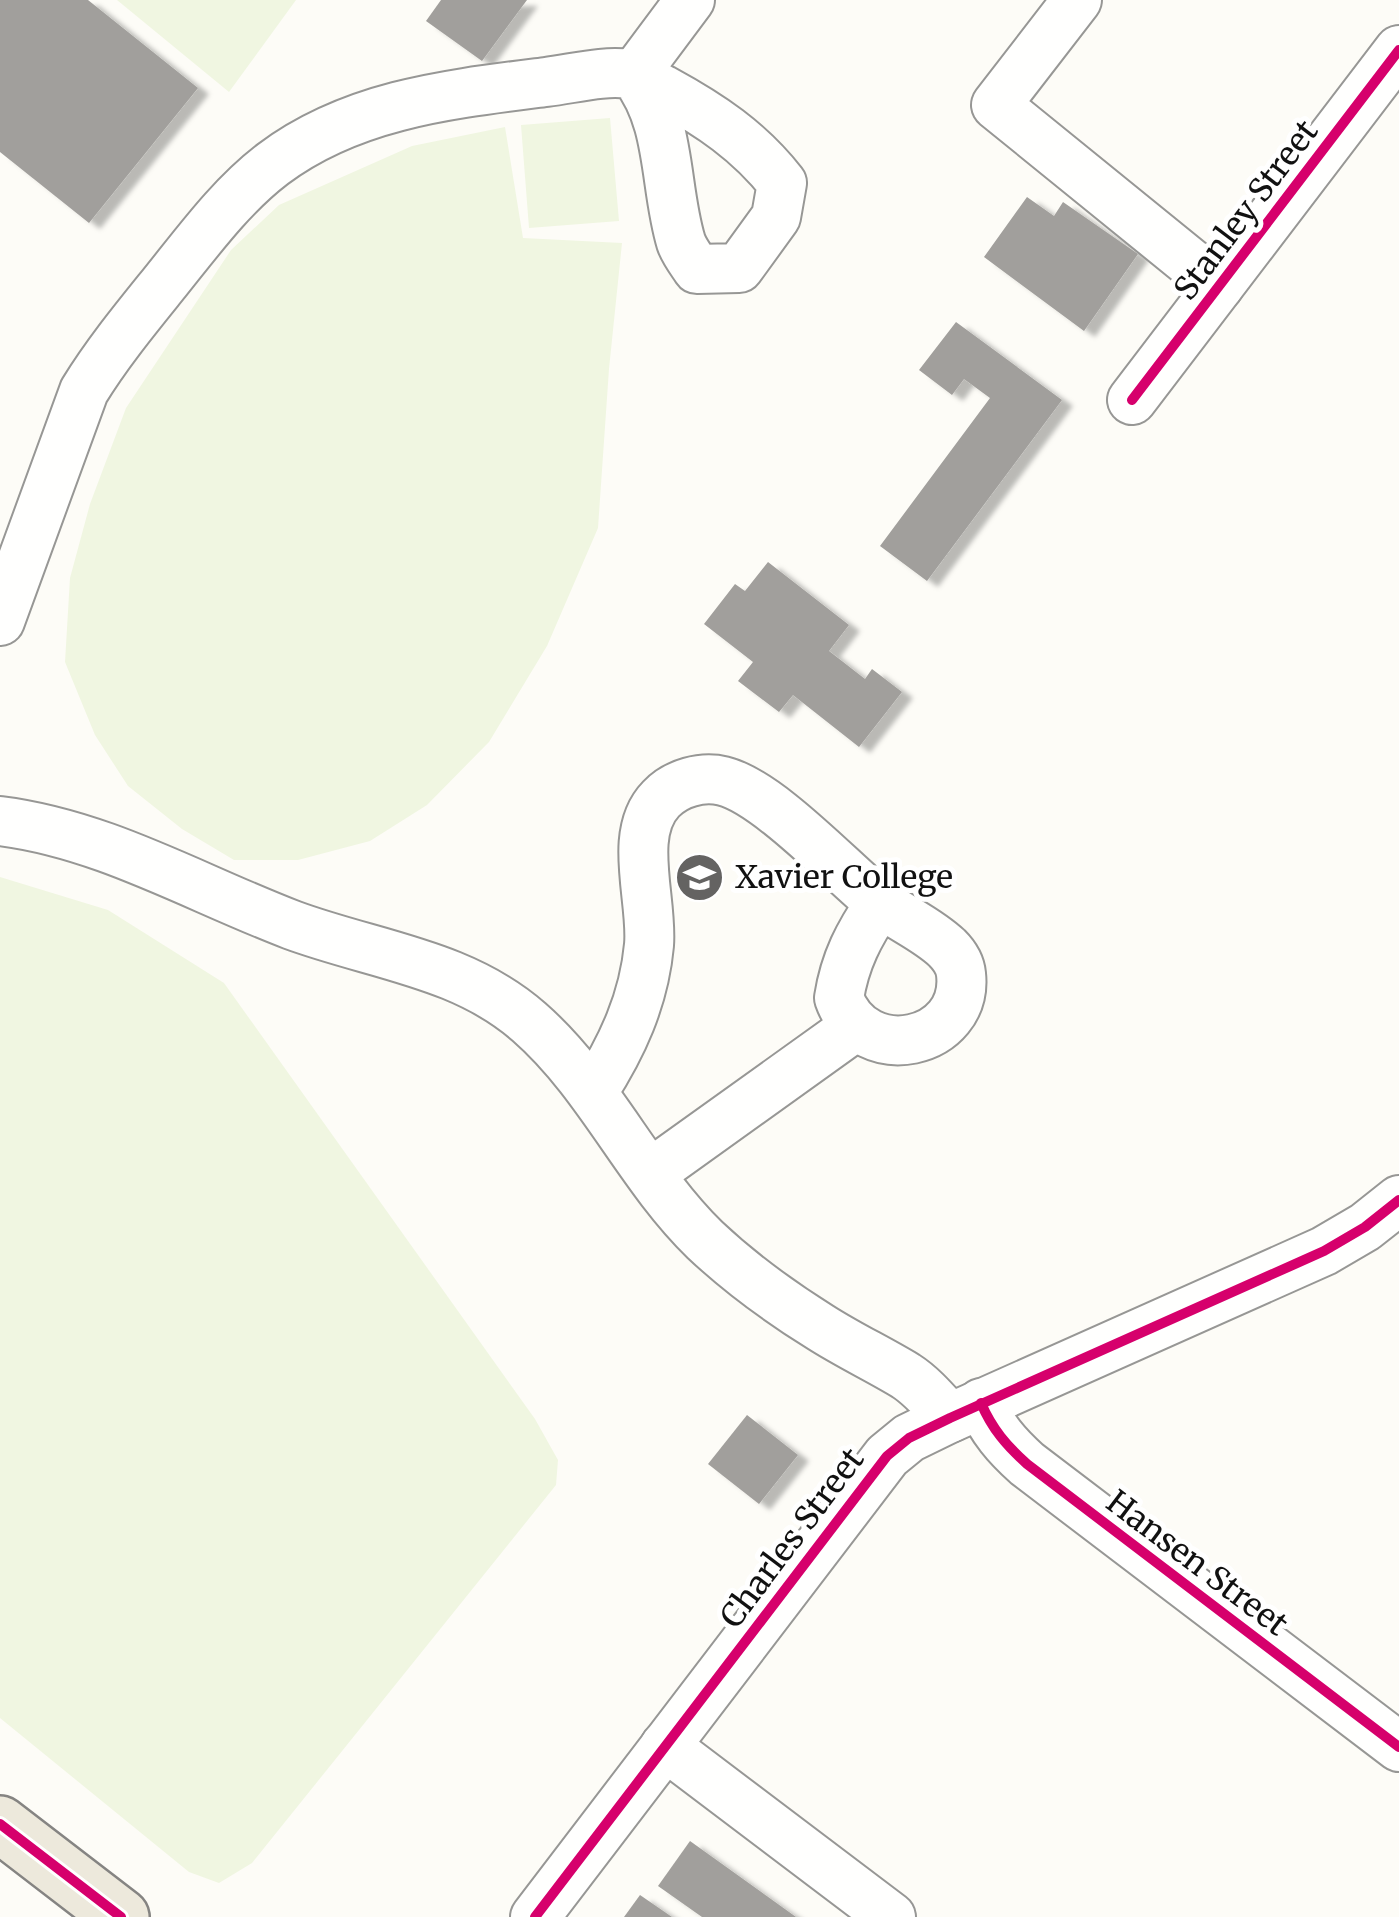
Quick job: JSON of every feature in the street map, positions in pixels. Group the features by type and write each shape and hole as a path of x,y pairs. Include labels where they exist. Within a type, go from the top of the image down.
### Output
{"main road":[{"path":"7,1844 121,1917"}],"street":[{"path":"0,621 84,391 103,360 235,198 274,164 308,142 364,115 418,100 598,76 642,62 690,0"},
{"path":"1077,0 996,105 1219,286"},
{"name":"Stanley Street","path":"1132,400 1399,50"},
{"path":"593,1092 614,1060 634,1017 649,944 642,840 651,812 671,790 709,778 739,787 811,839 880,902 949,950 961,974 960,988 950,1015 922,1037 884,1041 856,1026 839,998 854,942 880,902"},
{"name":"Hansen Street","path":"2,820 82,838 318,934 440,968 470,982 529,1022 593,1092 679,1212 738,1268 818,1326 966,1411 1027,1464 1399,1748"},
{"path":"651,1173 856,1026"},
{"name":"Charles Street","path":"534,1917 878,1466 909,1438 1324,1251 1365,1227 1399,1200"},
{"path":"665,1746 890,1917"}],"green space":[{"path":"117,0 296,0 229,92"},
{"path":"610,118 619,221 529,228 521,125"},
{"path":"505,127 523,238 622,243 598,528 547,646 489,742 427,805 370,841 298,860 234,860 182,829 128,786 95,735 65,662 70,578 90,504 126,408 231,250 279,205 412,146"},
{"path":"0,877 108,910 224,983 535,1419 558,1460 556,1485 252,1863 219,1883 189,1872 0,1718"}],"building":[{"path":"0,0 88,0 198,88 89,223 0,152"},
{"path":"441,0 527,0 482,61 426,21"},
{"path":"1027,197 1054,216 1063,202 1138,254 1084,331 984,257"},
{"path":"956,322 1062,400 927,581 880,546 990,398 964,379 952,395 919,370"},
{"path":"768,562 849,625 829,651 865,679 872,669 902,692 859,747 793,695 779,712 738,681 753,662 704,624 735,584 745,591"},
{"path":"747,1415 798,1455 759,1504 708,1464"},
{"path":"690,1841 796,1917 702,1917 658,1886"},
{"path":"640,1895 672,1917 624,1917"}],"cycle path":[{"path":"1132,400 1399,50"},
{"path":"535,1917 887,1456 909,1438 950,1418 1324,1251 1365,1227 1399,1200"},
{"path":"981,1403 1001,1436 1027,1464 1399,1747"},
{"path":"0,1824 121,1917"}],"place":[{"name":"Xavier College","path":"700,877"}]}
